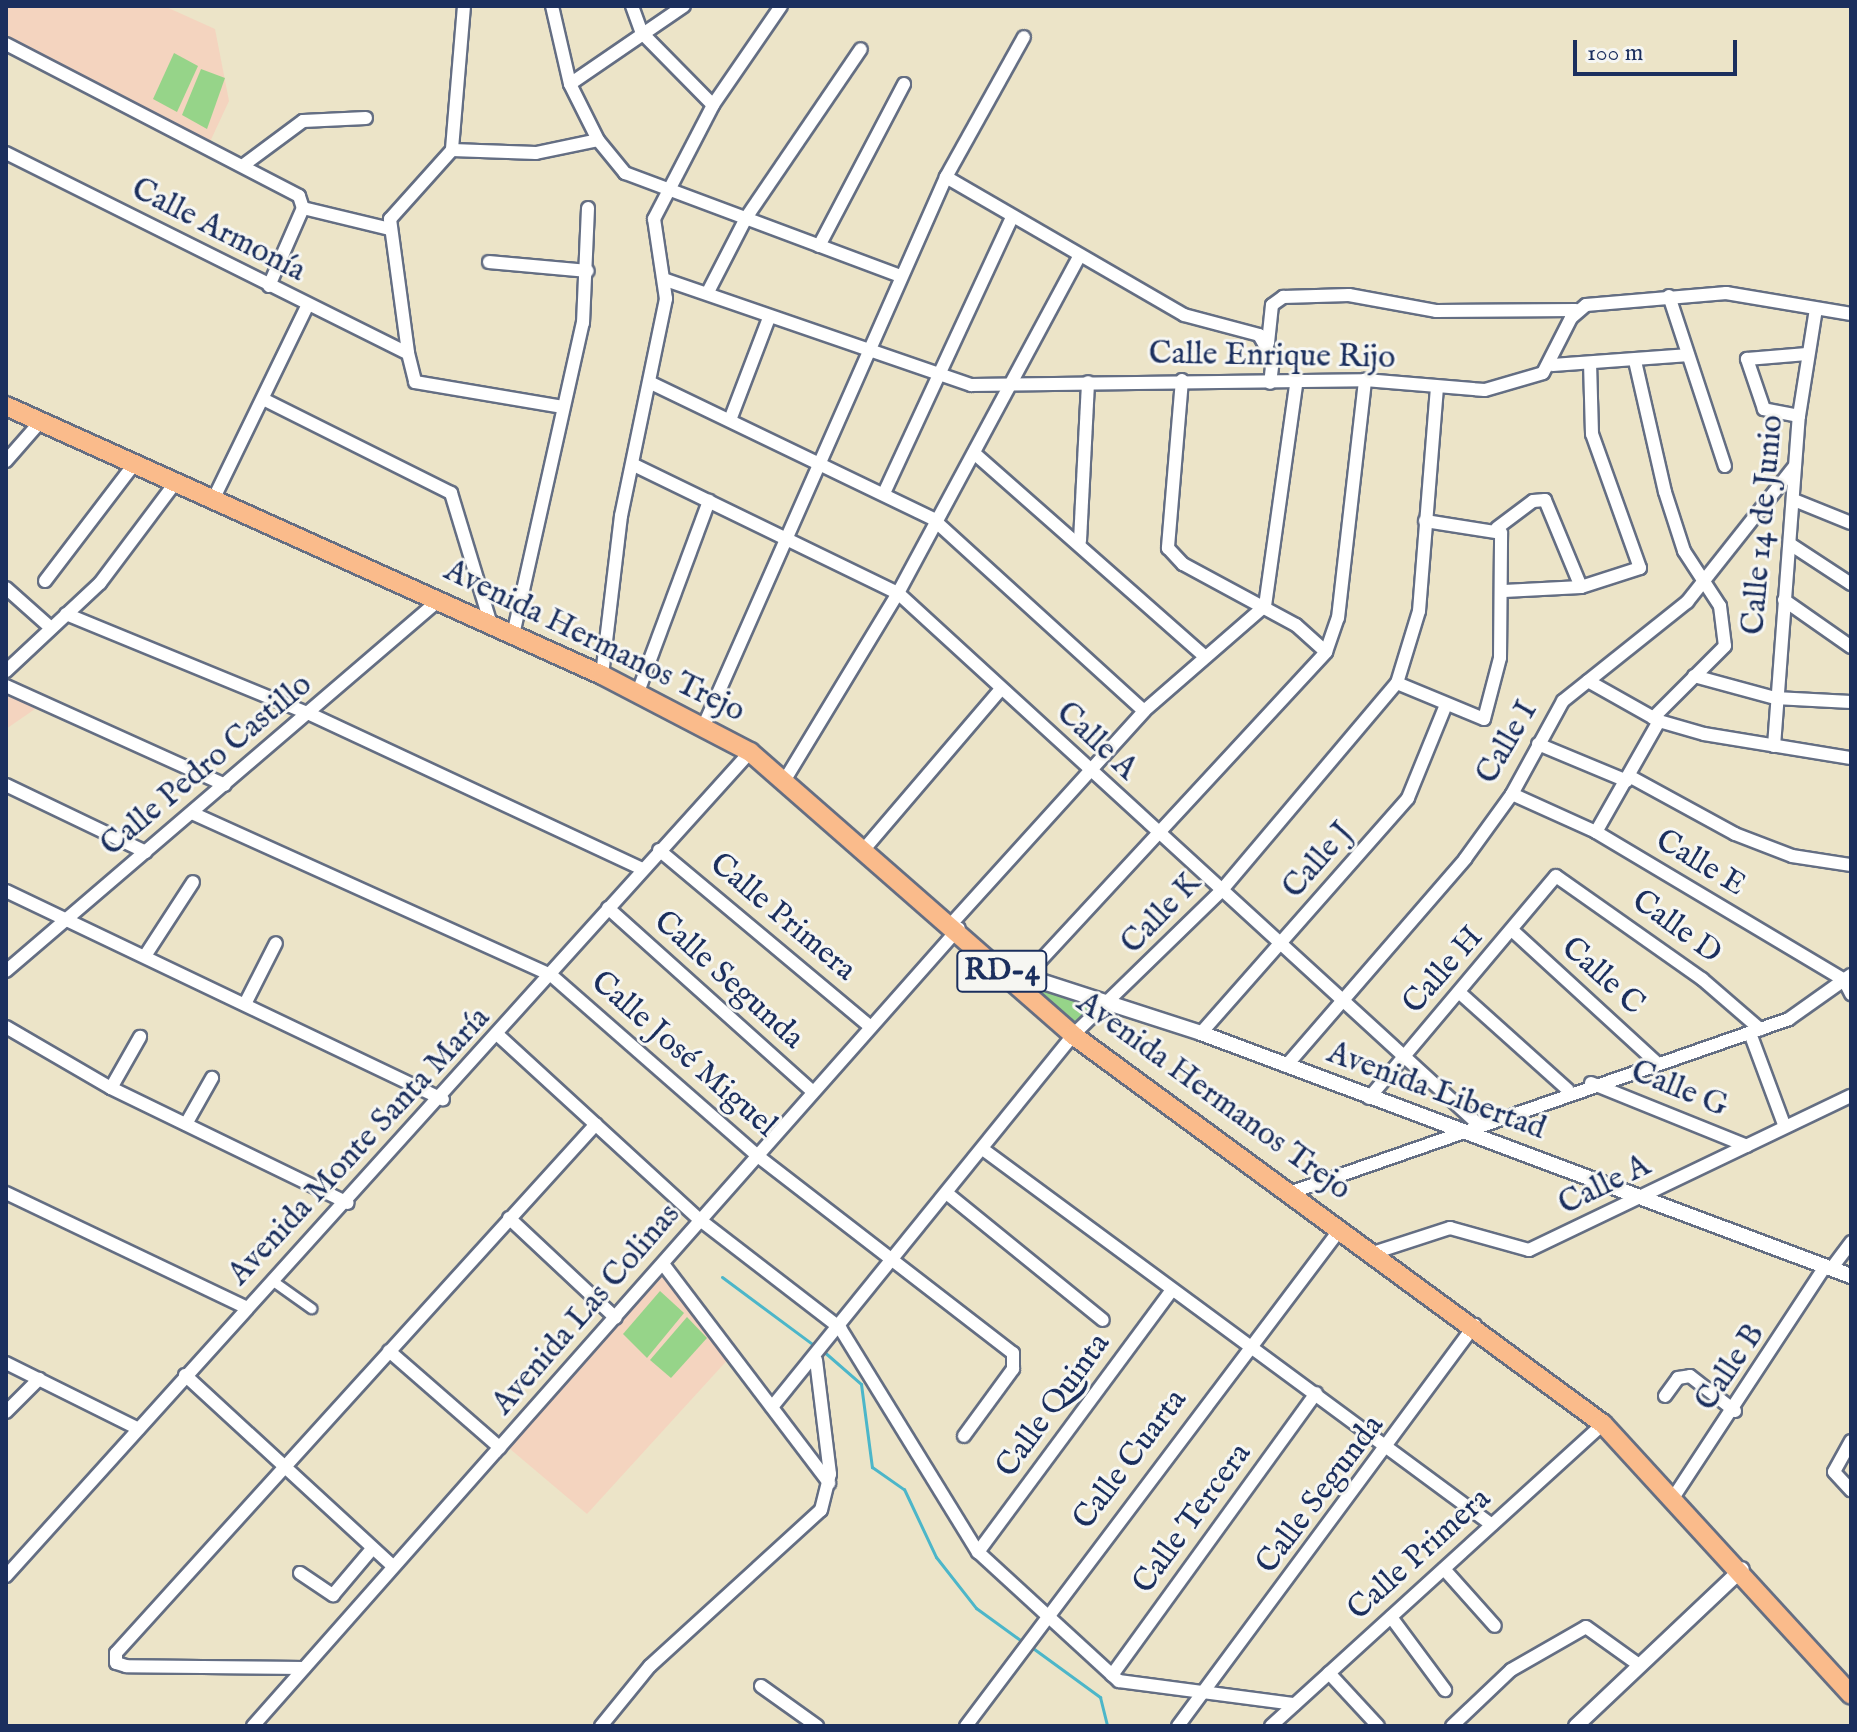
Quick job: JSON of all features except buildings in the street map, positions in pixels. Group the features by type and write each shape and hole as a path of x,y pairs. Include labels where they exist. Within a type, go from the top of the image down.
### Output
{"main road":[{"name":"Avenida Hermanos Trejo","path":"6,406 602,675 705,723 750,752 786,778 956,925 1073,1035 1475,1325 1603,1424 1675,1495 1850,1694"}],"street":[{"path":"464,6 452,150 396,208 390,229 415,382 563,407"},
{"path":"552,6 570,84 598,140 625,173 901,276"},
{"path":"632,6 642,33 713,105"},
{"path":"570,84 684,6"},
{"path":"761,6 771,18"},
{"path":"602,675 610,582 651,383 666,280 651,236 669,191 713,105 781,6"},
{"path":"705,723 870,356 901,276 946,177 1024,37"},
{"path":"6,44 245,164 299,196 303,208 269,286"},
{"path":"708,292 746,218 861,49"},
{"path":"819,246 904,84"},
{"path":"245,164 303,121 366,118"},
{"path":"452,150 536,153 598,140"},
{"name":"Calle Armonía","path":"6,153 307,306 408,353"},
{"path":"946,177 1079,257 1184,315 1268,343"},
{"path":"303,208 390,229"},
{"path":"513,635 563,407 588,271 588,208"},
{"path":"885,491 1012,218"},
{"path":"786,778 898,593 933,519 974,453 1079,257"},
{"path":"489,262 588,271"},
{"name":"Calle Enrique Rijo","path":"666,280 708,292 870,356 938,378 1011,385 1182,380 1296,385 1365,380 1485,390 1521,382 1552,365"},
{"path":"1270,383 1268,343 1272,305 1283,297 1349,295 1436,311 1576,310 1669,296 1726,293 1851,314"},
{"path":"1669,296 1725,466"},
{"path":"213,500 267,401 307,306"},
{"name":"Calle 14 de Junio","path":"1774,746 1775,698 1794,500 1794,467 1807,354 1816,309"},
{"path":"1576,310 1552,365 1687,355"},
{"path":"730,420 769,318"},
{"path":"1799,416 1764,409 1747,359 1807,354"},
{"path":"1596,832 1628,778 1656,719 1694,676 1725,651 1720,606 1684,551 1665,492 1635,361"},
{"path":"1504,591 1581,587 1640,568 1592,434 1590,364"},
{"path":"1182,380 1168,548 1183,564 1265,606 1326,652"},
{"path":"1028,974 1156,832 1326,652 1338,618 1365,380"},
{"path":"1080,541 1088,382"},
{"path":"651,383 885,491 933,519 1144,711"},
{"path":"1265,606 1296,385"},
{"name":"Calle K","path":"772,1407 818,1357 1073,1035 1113,1003 1221,891 1397,683 1419,611 1437,388"},
{"path":"267,401 451,493 491,625"},
{"path":"6,461 41,421"},
{"path":"974,453 1080,541 1203,655"},
{"path":"45,581 134,464"},
{"name":"Calle A","path":"634,465 709,501 790,534 898,593 1089,772 1405,1054 1479,1125"},
{"name":"Calle I","path":"1286,1066 1512,794 1563,701 1705,582 1794,467"},
{"path":"6,671 130,549 175,483"},
{"path":"1425,521 1497,528 1533,501 1545,500 1581,587"},
{"path":"1794,500 1851,523"},
{"path":"638,692 709,501"},
{"path":"1397,683 1478,720 1488,714 1504,591 1497,528"},
{"path":"1790,544 1851,584"},
{"path":"6,588 50,627"},
{"name":"Calle Pedro Castillo","path":"6,971 310,714 439,600"},
{"path":"1784,600 1851,647"},
{"name":"Avenida Las Colinas","path":"253,1726 759,1157 956,925 1144,711 1203,655 1265,606"},
{"path":"66,614 310,714 643,869"},
{"path":"1694,676 1775,698 1849,702 1851,688"},
{"path":"1588,681 1656,719 1774,746 1851,758"},
{"path":"6,686 225,785"},
{"path":"866,847 1001,689"},
{"name":"Calle J","path":"1201,1033 1408,798 1446,705"},
{"path":"1538,744 1628,778 1735,834 1792,856 1851,865"},
{"name":"Avenida Monte Santa María","path":"6,1576 185,1375 443,1099 659,850 750,752"},
{"path":"6,785 146,852"},
{"name":"Calle E","path":"1512,794 1596,832 1847,978"},
{"name":"Calle José Miguel","path":"192,813 551,975 759,1157 1013,1353 1013,1369 964,1436"},
{"name":"Calle Primera","path":"659,850 871,1027"},
{"name":"Calle H","path":"1369,1098 1513,931 1556,876"},
{"name":"Calle D","path":"1556,876 1702,979 1755,1031"},
{"path":"145,956 193,882"},
{"path":"6,891 443,1099"},
{"name":"Calle Segunda","path":"608,908 813,1092"},
{"name":"Calle C","path":"1513,931 1656,1062"},
{"path":"245,1004 276,943"},
{"name":"Avenida Libertad","path":"1000,968 1028,974 1201,1033 1851,1276"},
{"path":"1292,1192 1568,1090 1789,1019 1847,978 1851,994"},
{"path":"1460,993 1568,1090"},
{"path":"6,1027 111,1088 348,1203"},
{"path":"1755,1031 1785,1127"},
{"path":"498,1035 700,1220 840,1328 864,1357 932,1488 978,1552 1112,1675 1128,1687 1294,1704"},
{"path":"111,1088 140,1037"},
{"path":"186,1124 212,1078"},
{"name":"Calle G","path":"1591,1083 1747,1146"},
{"name":"Calle A","path":"1373,1253 1450,1228 1529,1250 1851,1096"},
{"path":"304,1668 116,1663 116,1653 596,1124"},
{"path":"984,1150 1492,1525"},
{"path":"6,1193 247,1308"},
{"path":"949,1195 1103,1320"},
{"path":"509,1218 616,1318"},
{"name":"Calle Cuarta","path":"966,1726 1341,1228"},
{"name":"Calle B","path":"1675,1495 1735,1411 1828,1268 1851,1242"},
{"path":"663,1264 829,1483"},
{"path":"273,1281 311,1308"},
{"name":"Calle Quinta","path":"978,1552 1172,1290"},
{"name":"Calle Segunda","path":"1206,1693 1389,1449 1475,1325"},
{"path":"389,1351 500,1448"},
{"path":"601,1726 650,1666 821,1510 829,1483 818,1357"},
{"path":"6,1363 139,1429"},
{"path":"185,1375 393,1566"},
{"path":"1665,1396 1681,1375 1690,1376 1735,1411"},
{"path":"6,1412 39,1379"},
{"name":"Calle Tercera","path":"1112,1675 1316,1393"},
{"name":"Calle Primera","path":"1277,1724 1294,1704 1603,1424"},
{"path":"1851,1441 1834,1472 1851,1490"},
{"path":"300,1573 333,1595 372,1549"},
{"path":"1444,1569 1495,1626"},
{"path":"1576,1726 1742,1569"},
{"path":"1391,1617 1445,1690"},
{"path":"1452,1726 1511,1670 1586,1627 1639,1665"},
{"path":"1329,1673 1378,1726"},
{"path":"761,1686 817,1726"},
{"path":"1178,1726 1206,1693"}],"shaded area":[{"path":"6,6 164,6 215,29 229,101 208,146 6,40"},
{"path":"6,688 35,709 6,729"},
{"path":"663,1264 732,1355 587,1514 504,1444"}],"green space":[{"path":"174,53 198,66 177,112 153,99"},
{"path":"201,69 225,78 207,129 182,115"},
{"path":"1000,968 1113,1003 1073,1035"},
{"path":"660,1291 684,1313 647,1358 623,1334"},
{"path":"687,1317 707,1338 671,1378 650,1360"}],"waterway":[{"path":"722,1277 815,1346"},
{"path":"822,1350 861,1384 872,1467 904,1489 936,1557 976,1608 1023,1642"},
{"path":"1030,1646 1100,1697 1107,1726"}]}
